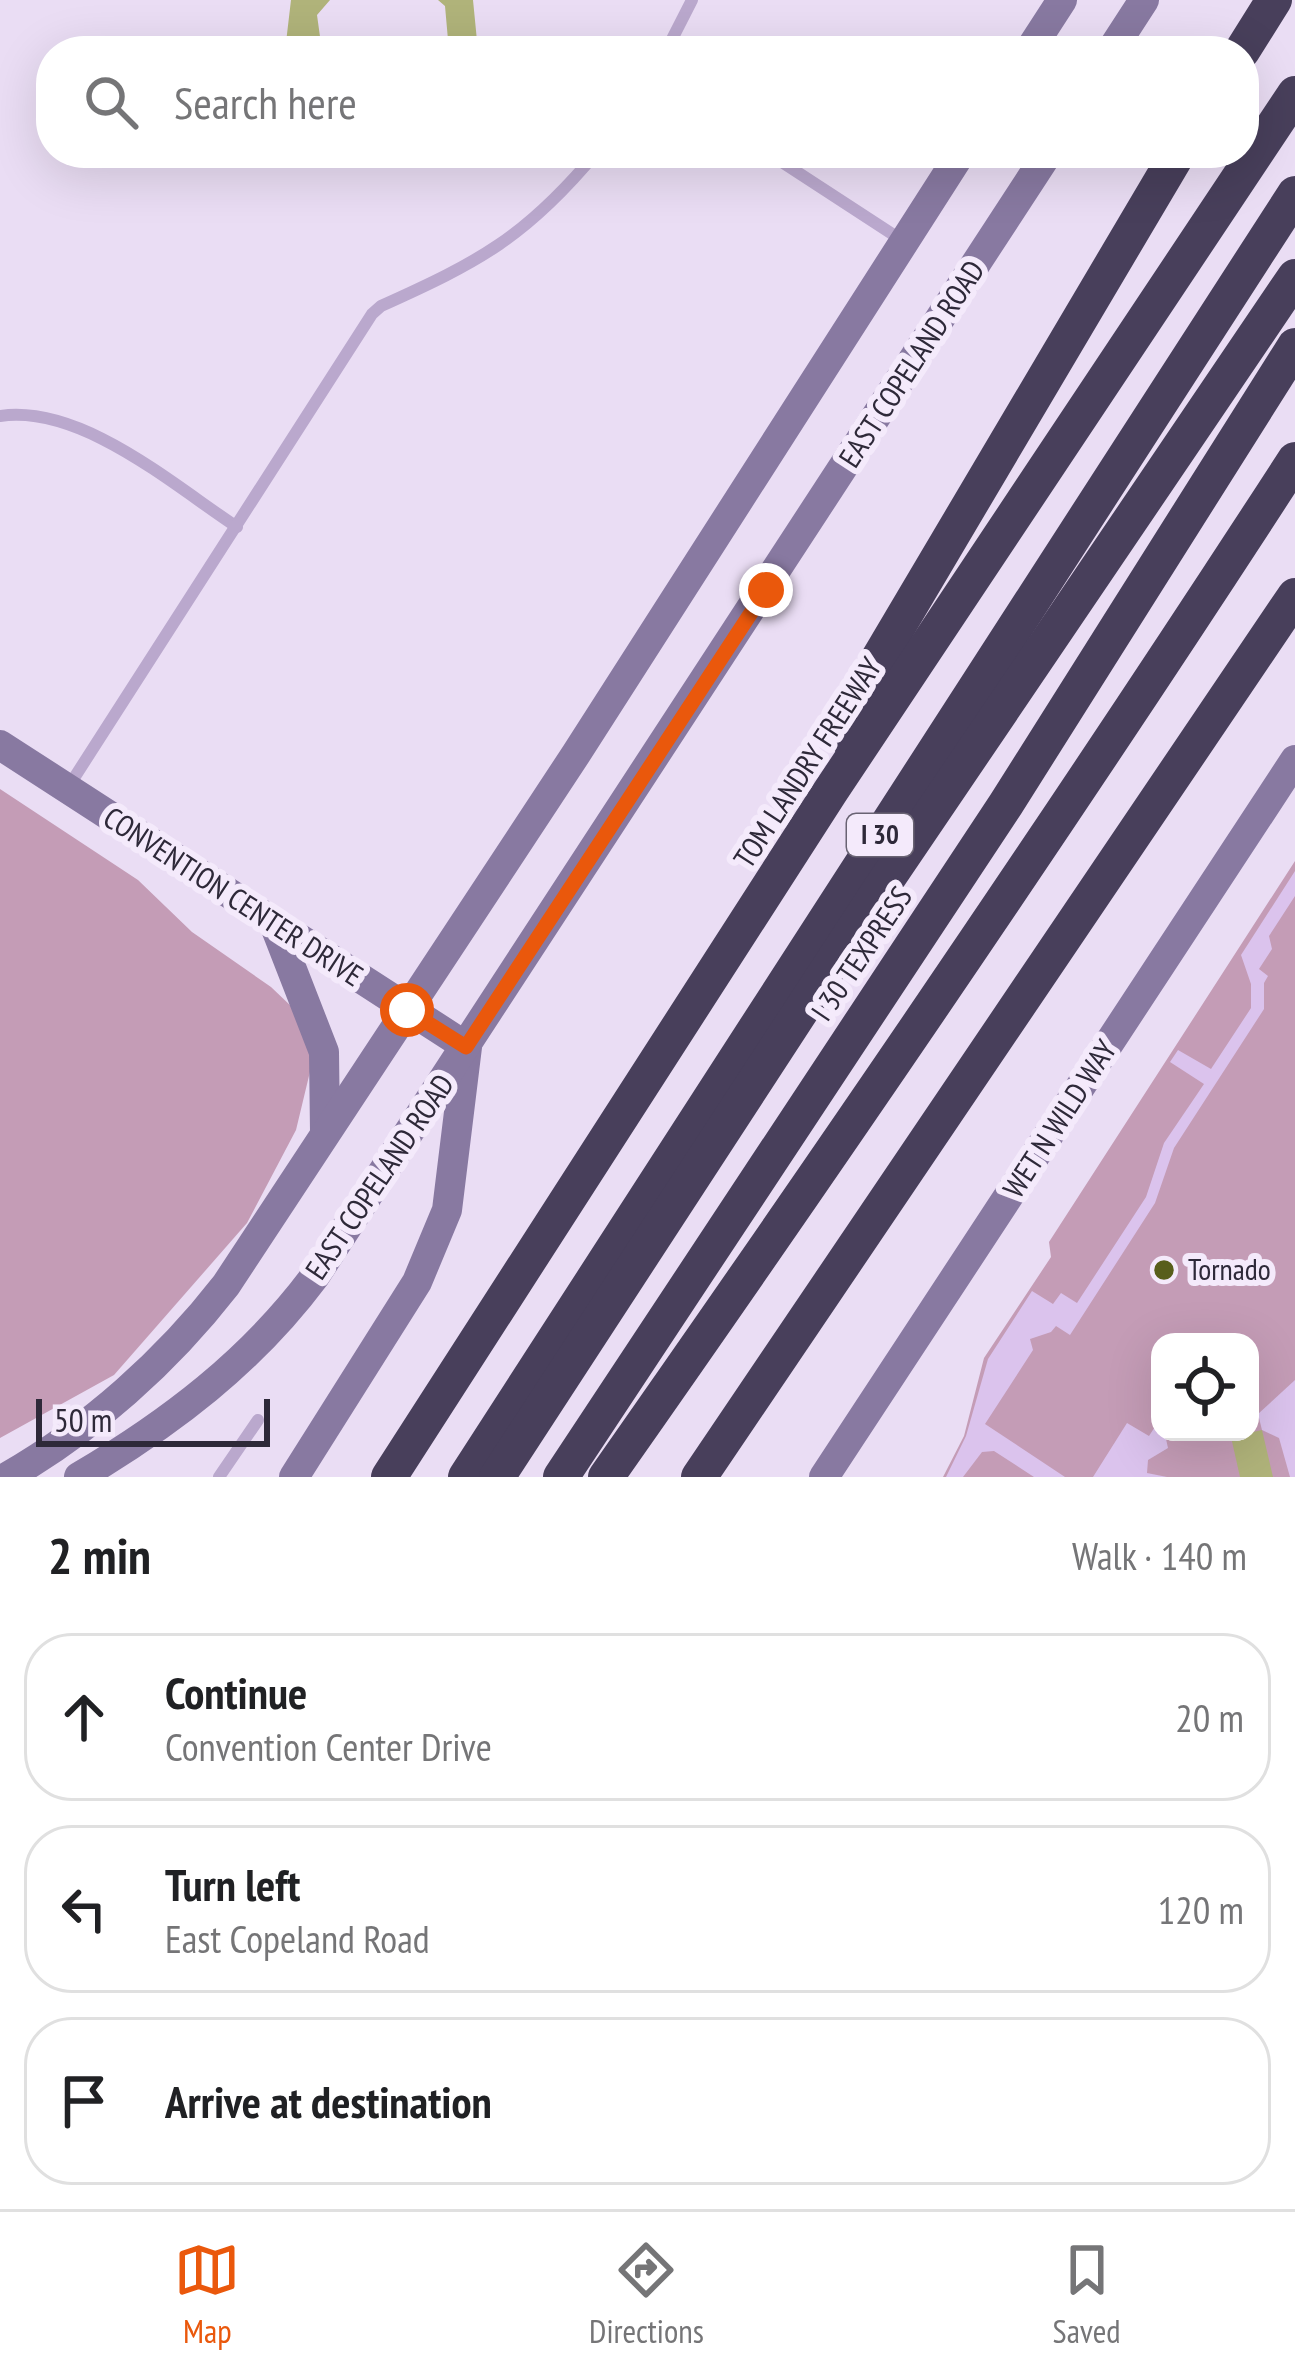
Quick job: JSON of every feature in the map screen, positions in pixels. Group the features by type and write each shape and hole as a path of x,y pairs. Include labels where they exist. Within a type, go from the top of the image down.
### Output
{"highway":[{"path":"1251,36 1274,0"},
{"name":"TOM LANDRY FREEWAY","path":"1259,148 1295,94"},
{"path":"830,792 875,665 1169,168"},
{"name":"TOM LANDRY FREEWAY","path":"389,1477 830,792 1246,168"},
{"name":"I 30","path":"466,1477 1295,194"},
{"name":"I 30 TEXPRESS","path":"497,1477 881,888 1295,277"},
{"name":"I 30 TEXPRESS","path":"561,1477 1006,804 1295,346"},
{"path":"606,1477 860,1112 1295,460"},
{"path":"699,1477 1295,596"}],"main road":[{"path":"1039,36 1062,0"},
{"path":"1121,36 1144,0"},
{"path":"8,1477 38,1460 119,1397 203,1315 407,1010 951,168"},
{"name":"EAST COPELAND ROAD","path":"79,1477 164,1425 204,1393 293,1306 339,1243 1038,168"},
{"name":"CONVENTION CENTER DRIVE","path":"0,745 466,1047"},
{"name":"WET N WILD WAY","path":"824,1477 1295,760"},
{"path":"275,926 324,1052 325,1132"},
{"path":"294,1477 417,1282 447,1210 466,1047"}],"lane":[{"path":"674,36 692,0"},
{"path":"67,789 372,314 505,242 541,215 583,168"},
{"path":"791,168 903,242"},
{"path":"0,416 42,417 95,435 237,527"},
{"path":"219,1477 258,1420"}],"shaded area":[{"path":"291,0 330,0 317,15 320,36 287,36"},
{"path":"438,0 473,0 477,36 448,36 445,6"},
{"path":"0,789 138,880 192,932 271,987 292,1007 314,1055 296,1130 247,1223 114,1375 0,1438"},
{"path":"1295,861 1295,1477 943,1477 964,1436 984,1358 1051,1257 1049,1242"},
{"path":"1295,871 1295,896 1269,936 1272,949 1259,969 1268,976 1264,1009 1174,1148 1155,1203 1070,1335 1056,1326 1030,1339 1033,1350 985,1424 1065,1477 1034,1477 994,1451 982,1452 963,1477 946,1477 966,1436 988,1359 1032,1291 1053,1304 1061,1293 1077,1303 1146,1197 1164,1143 1204,1084 1170,1062 1178,1050 1211,1069 1251,1008 1251,984 1241,955"},
{"path":"1295,1380 1295,1477 1290,1477 1279,1438 1262,1430 1259,1413"},
{"path":"1127,1423 1149,1436 1151,1433 1151,1441 1166,1441 1168,1448 1148,1460 1147,1473 1167,1477 1093,1477"},
{"path":"1259,1431 1273,1477 1240,1477 1232,1441 1259,1441"}],"place":[{"name":"Tornado","path":"1164,1270"}],"route":[{"path":"407,1010 466,1047 766,590"}]}
